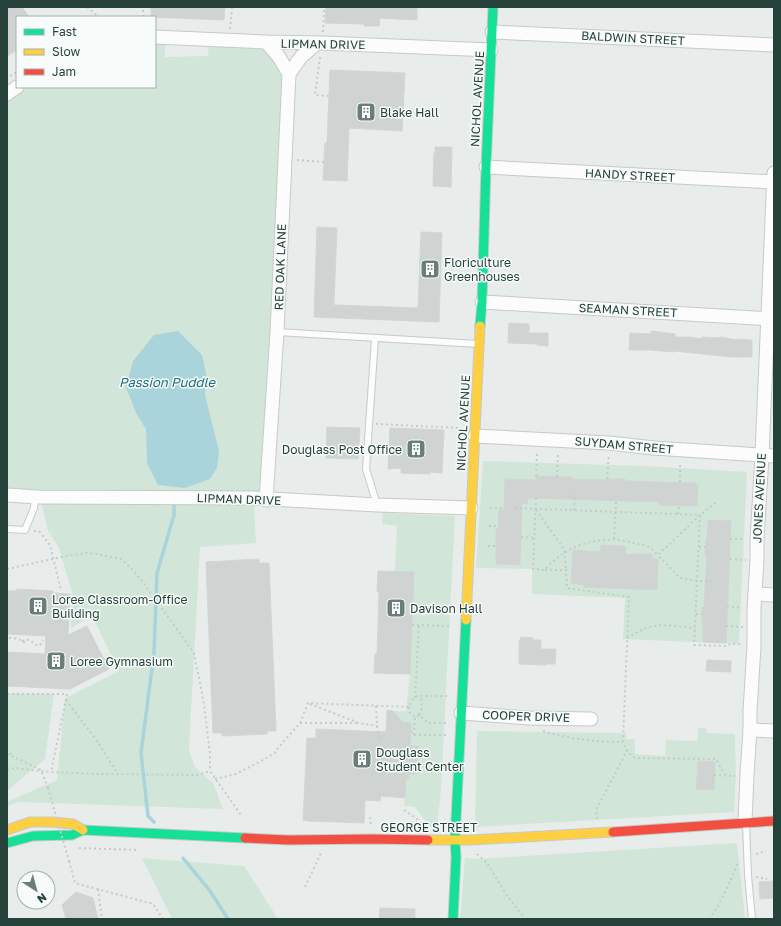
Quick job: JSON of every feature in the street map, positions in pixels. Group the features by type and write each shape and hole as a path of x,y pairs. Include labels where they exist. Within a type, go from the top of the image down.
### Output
{"street":[{"name":"NICHOL AVENUE","path":"453,919 456,858 455,839 482,302 493,7"},
{"name":"BALDWIN STREET","path":"492,32 774,45"},
{"name":"LIPMAN DRIVE","path":"156,37 491,50"},
{"name":"RED OAK LANE","path":"266,42 280,57 288,74 277,332 266,500"},
{"path":"288,74 301,57 319,43"},
{"path":"7,94 16,88"},
{"name":"HANDY STREET","path":"486,167 774,182"},
{"name":"JONES AVENUE","path":"745,822 754,646 757,540 768,456 774,173"},
{"name":"SEAMAN STREET","path":"482,302 771,319"},
{"name":"SUYDAM STREET","path":"475,432 537,439 609,442 654,448 768,456"},
{"name":"LIPMAN DRIVE","path":"7,495 252,498 266,500 471,508"},
{"path":"755,594 774,595"},
{"name":"COOPER DRIVE","path":"461,718 591,719"},
{"path":"750,730 774,730"},
{"name":"GEORGE STREET","path":"7,843 33,836 72,835 83,830 288,840 472,840 774,821"},
{"name":"GEORGE STREET","path":"7,830 30,822 52,822 73,824 83,830"}],"lane":[{"path":"277,332 479,344"},
{"path":"375,338 366,469 377,505"},
{"path":"7,529 25,530 34,508 35,496"},
{"path":"745,822 752,919"}],"path":[{"path":"87,7 98,16"},
{"path":"319,43 315,95 329,96"},
{"path":"7,78 16,73"},
{"path":"284,160 324,162"},
{"path":"369,424 475,432"},
{"path":"536,476 537,439"},
{"path":"557,477 558,440"},
{"path":"607,479 609,442"},
{"path":"680,450 680,482"},
{"path":"574,510 575,494"},
{"path":"536,498 532,569 566,570"},
{"path":"614,540 616,502"},
{"path":"658,555 700,515 718,502"},
{"path":"678,514 679,506"},
{"path":"490,508 504,508"},
{"path":"515,508 700,515"},
{"path":"535,509 564,549 567,588 629,597 622,742 624,747 635,758 716,759 725,775"},
{"path":"700,515 694,645 727,646 730,644 754,646"},
{"path":"489,526 498,526"},
{"path":"25,530 40,532 50,545 61,590"},
{"path":"521,537 534,538"},
{"path":"730,539 757,540"},
{"path":"545,570 551,562 583,543 600,540 624,540 649,547 680,578 697,581 712,581"},
{"path":"488,546 496,546"},
{"path":"698,547 706,547"},
{"path":"7,569 54,558 86,553 121,559 132,569 194,653 204,704 210,755 210,771 241,815"},
{"path":"730,559 757,560"},
{"path":"727,606 754,609"},
{"path":"695,614 702,614"},
{"path":"412,624 466,626"},
{"path":"415,717 410,713 409,707 414,698 419,625"},
{"path":"627,638 644,628 659,625 695,628"},
{"path":"726,626 754,627"},
{"path":"9,638 16,638 26,644"},
{"path":"22,641 29,640 38,646 43,640"},
{"path":"7,694 67,694 51,772"},
{"path":"414,698 417,696 462,696"},
{"path":"415,717 419,715 421,711 422,702 420,696"},
{"path":"66,700 118,774"},
{"path":"215,778 236,774 275,753 300,724 308,704"},
{"path":"308,704 409,707"},
{"path":"308,704 359,723"},
{"path":"376,706 377,726 380,741"},
{"path":"419,715 428,723 461,718"},
{"path":"414,735 415,717"},
{"path":"529,718 543,731 566,737 582,740 622,742"},
{"path":"300,724 359,723 377,726"},
{"path":"411,731 414,735"},
{"path":"414,735 460,735"},
{"path":"7,749 13,757"},
{"path":"597,818 596,810 627,751"},
{"path":"7,754 41,770 48,788 75,883 153,904 163,919"},
{"path":"7,770 14,768 51,772 151,775 197,775 210,771"},
{"path":"714,775 736,776"},
{"path":"404,810 417,819 421,825"},
{"path":"305,887 328,840"},
{"path":"475,852 487,863 506,894 525,919"},
{"path":"709,919 715,912 727,889 739,860"},
{"path":"98,889 102,919"}],"green space":[{"path":"165,42 165,57 208,56 209,43 266,42 289,74 263,501 254,508 256,543 200,547 189,751 195,767 213,783 223,809 19,802 7,806 7,802 57,780 65,698 119,671 92,616 71,628 72,592 59,548 48,531 41,501 7,494 7,97 24,88 156,88 156,43"},
{"path":"483,461 645,466 747,472 739,644 623,639 625,598 532,594 532,569 476,568"},
{"path":"383,513 455,516 441,789 437,828 430,827 415,807 404,806 406,779 409,779 409,774 417,774 419,747 410,746 411,724 402,722 393,711 406,711 410,674 414,573 395,572 397,526 382,524"},
{"path":"7,693 54,694 45,759 7,791"},
{"path":"698,728 706,728 707,733 735,734 736,776 734,812 475,827 477,731 626,733 626,739 635,739 635,754 665,756 666,740 697,741"},
{"path":"737,843 745,919 460,919 465,858 477,859"},
{"path":"142,858 244,866 278,919 172,919"}],"water":[{"name":"Passion Puddle","path":"178,331 202,355 206,373 205,395 219,451 217,468 210,479 185,488 158,485 147,463 146,429 136,413 126,387 133,361 154,335"}],"building":[{"path":"7,7 22,7 28,16 16,16 16,51 7,56"},
{"path":"151,7 225,7 224,20 151,16"},
{"path":"326,7 417,7 417,20 380,18 379,26 325,23"},
{"name":"Blake Hall","path":"330,70 405,73 402,131 349,128 347,181 323,180 325,143 327,143"},
{"path":"435,147 452,147 451,187 433,186"},
{"name":"Floriculture Greenhouses","path":"317,227 337,228 334,305 418,308 421,232 442,233 439,322 314,317"},
{"path":"509,323 529,324 529,333 548,333 548,346 508,343"},
{"path":"651,331 675,334 675,337 702,339 702,337 720,337 737,340 752,340 752,357 732,357 674,351 629,350 630,333 651,334"},
{"path":"327,427 360,428 358,459 326,458"},
{"name":"Douglass Post Office","path":"390,428 444,430 442,473 401,473 401,468 388,469"},
{"path":"536,476 572,477 572,479 625,479 625,481 696,483 696,485 698,485 697,506 658,505 659,502 528,498 527,504 522,503 520,565 496,564 496,529 498,529 499,510 504,510 505,479 536,480"},
{"path":"708,520 731,521 726,643 703,642 702,607 704,607 707,556 705,556"},
{"path":"601,545 626,546 625,554 652,554 652,559 658,559 657,590 584,587 584,585 571,583 573,550 600,552"},
{"path":"259,559 259,563 269,563 276,731 267,731 267,734 222,736 222,733 213,733 206,562"},
{"name":"Davison Hall","path":"378,571 414,572 410,674 374,673 375,654 377,654 379,592 377,592"},
{"path":"16,589 53,591 53,593 70,594 68,635 87,626 109,669 70,689 7,686 7,652 45,654 46,636 7,634 7,591 16,591"},
{"path":"521,637 541,640 541,649 556,649 555,664 519,664 519,642"},
{"path":"707,660 731,661 731,672 706,671"},
{"name":"Douglass Student Center","path":"387,710 393,711 402,722 411,723 410,746 419,746 417,774 409,774 409,779 406,779 405,798 381,796 380,801 365,800 364,823 303,820 307,738 316,738 316,729 386,732"},
{"path":"698,761 715,762 714,790 696,789"},
{"path":"774,881 774,898 760,899 759,882"},
{"path":"76,892 93,898 98,919 66,919 62,905"},
{"path":"380,908 415,909 415,919 379,919"}],"waterway":[{"path":"154,822 148,816 141,753 154,653 157,573 174,515 174,504"},
{"path":"183,858 210,891 228,919"}],"traffic: fast":[{"path":"480,326 493,7"},
{"path":"453,919 456,858 455,839 466,620"},
{"path":"7,843 33,836 72,835 83,830 245,838"}],"traffic: slow":[{"path":"466,620 480,326"},
{"path":"7,830 30,822 73,824 83,830"},
{"path":"428,840 472,840 613,832"}],"traffic: jam":[{"path":"613,832 774,821"},
{"path":"245,838 288,840 428,840"}],"place":[{"name":"Blake Hall","path":"366,112"},
{"name":"Floriculture Greenhouses","path":"430,269"},
{"name":"Douglass Post Office","path":"416,449"},
{"name":"Loree Classroom-Office Building","path":"38,606"},
{"name":"Davison Hall","path":"396,608"},
{"name":"Loree Gymnasium","path":"56,661"},
{"name":"Douglass Student Center","path":"362,759"}]}
